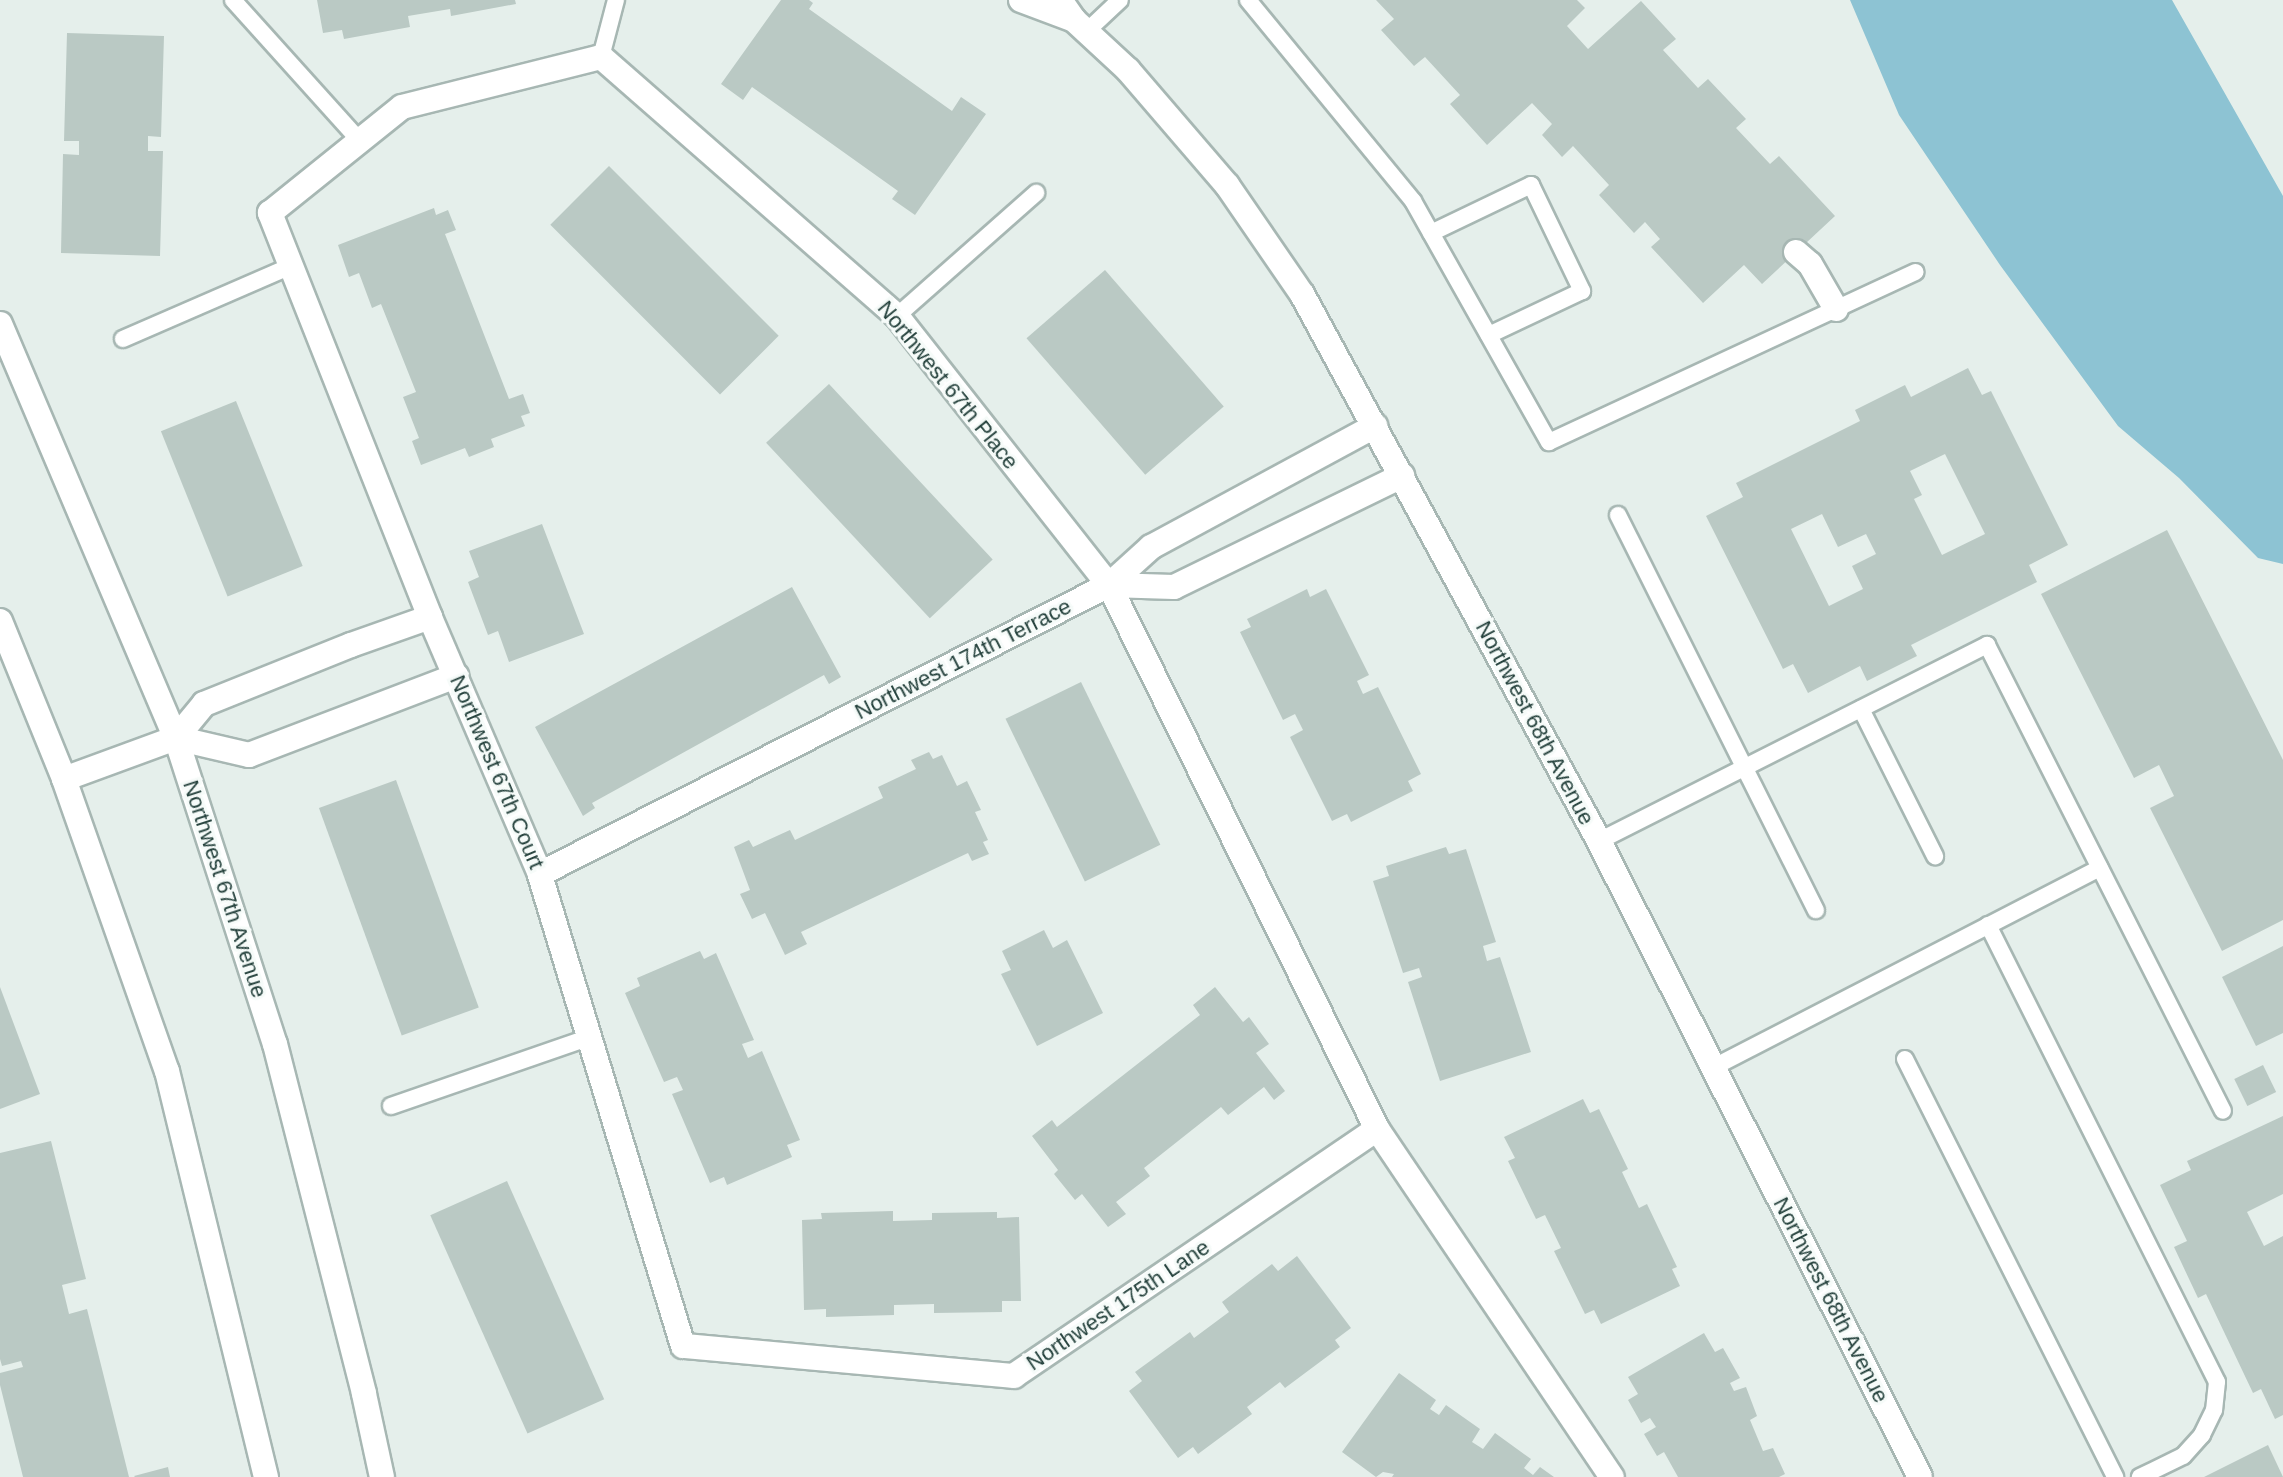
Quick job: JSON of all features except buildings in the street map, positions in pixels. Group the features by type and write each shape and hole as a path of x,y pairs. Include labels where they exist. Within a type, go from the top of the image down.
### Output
{"street":[{"path":"1021,0 1080,26"},
{"path":"1060,0 1080,26"},
{"name":"Northwest 68th Avenue","path":"1080,26 1128,70 1227,185 1302,294 1599,841 1920,1477"},
{"path":"360,141 402,107 601,57"},
{"name":"Northwest 67th Place","path":"601,57 897,316 1109,585 1377,1129"},
{"name":"Northwest 67th Court","path":"360,141 270,213 430,617 540,874 683,1346"},
{"path":"1796,252 1810,264 1836,309"},
{"name":"Northwest 67th Avenue","path":"0,324 176,738 275,1044 364,1394 382,1477"},
{"name":"Northwest 174th Terrace","path":"540,874 1109,585 1151,547 1375,426"},
{"path":"1109,585 1174,587 1402,476"},
{"path":"64,779 176,738 204,704 430,617"},
{"path":"0,621 64,779 167,1071 266,1477"},
{"path":"176,738 249,755 456,676"},
{"path":"1377,1129 1612,1477"},
{"name":"Northwest 175th Lane","path":"683,1346 1014,1376 1377,1129"}],"lane":[{"path":"233,0 360,141"},
{"path":"601,57 616,0"},
{"path":"1080,26 1120,0"},
{"path":"1248,0 1413,201 1549,442 1915,272"},
{"path":"1431,233 1531,185 1582,291 1489,335"},
{"path":"897,316 1036,193"},
{"path":"123,339 291,266"},
{"path":"1618,515 1816,910"},
{"path":"1599,841 1987,645 2223,1111"},
{"path":"1861,709 1935,856"},
{"path":"1714,1067 2100,868"},
{"path":"1988,925 2217,1382 2214,1410 2202,1435 2183,1456 2140,1477"},
{"path":"391,1106 590,1037"},
{"path":"1905,1059 2115,1477"}],"water":[{"path":"1850,0 2172,0 2283,196 2283,564 2258,558 2179,478 2118,426 2000,265 1899,115"}]}
